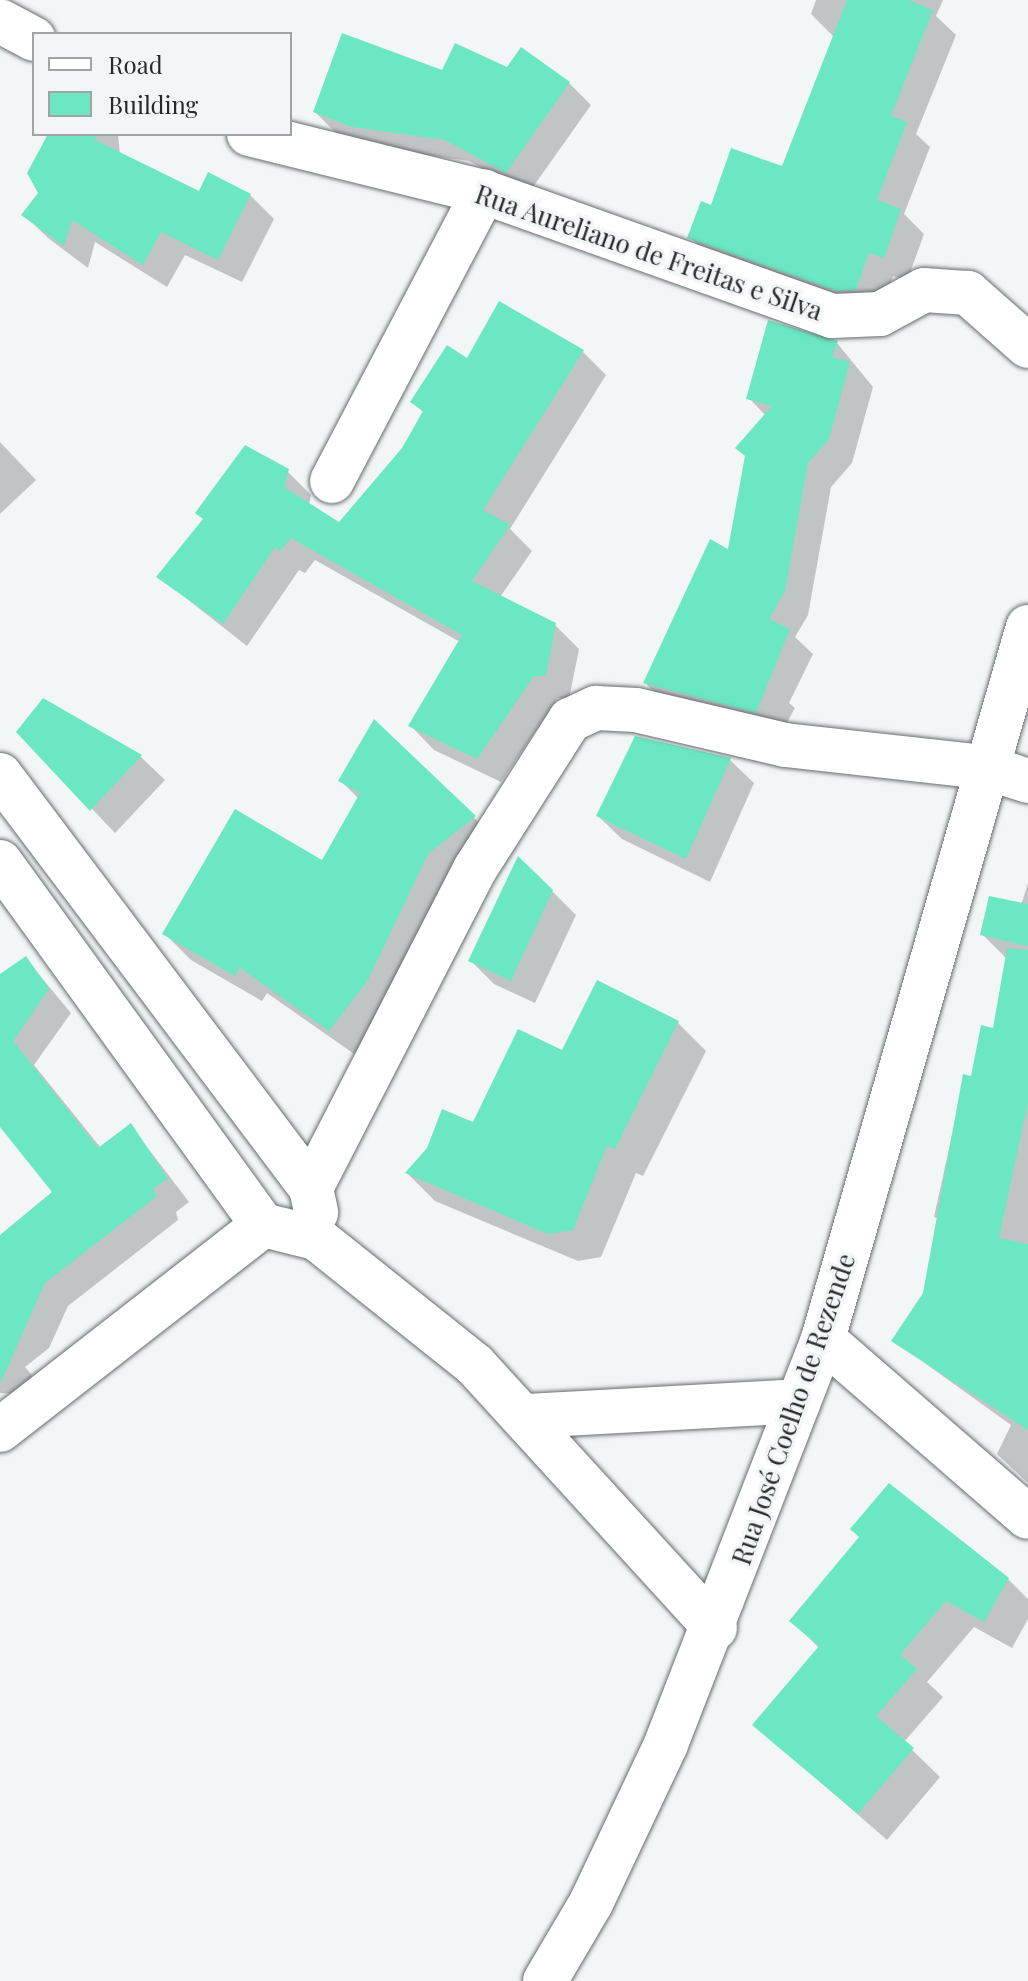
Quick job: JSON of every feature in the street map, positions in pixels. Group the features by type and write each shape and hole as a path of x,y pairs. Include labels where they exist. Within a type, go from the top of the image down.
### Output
{"street":[{"path":"0,21 32,38"},
{"name":"Rua Aureliano de Freitas e Silva","path":"257,136 484,192 832,316 880,314 924,290 968,293 1028,346"},
{"path":"332,481 484,192"},
{"name":"Rua José Coelho de Rezende","path":"545,1981 591,1903 715,1628 823,1339 985,767 1028,627"},
{"path":"311,1188 475,869 570,720 596,708 636,710 785,745 985,767 1028,781"},
{"path":"0,775 311,1188 316,1238"},
{"path":"0,862 263,1225 316,1238 475,1365 526,1416 715,1628"},
{"path":"0,1430 263,1225"},
{"path":"823,1339 1028,1517"},
{"path":"526,1416 799,1401"}],"building":[{"path":"847,0 909,0 933,10 891,116 907,122 877,200 901,209 884,258 869,253 856,290 836,291 687,238 701,201 711,205 731,148 782,166"},
{"path":"342,33 442,70 455,43 507,67 521,47 570,82 506,173 445,140 352,127 313,112"},
{"path":"47,136 96,136 95,140 199,191 208,172 251,194 218,260 161,232 143,265 72,220 64,246 21,215 38,193 27,173"},
{"path":"499,301 584,350 483,510 510,525 472,581 556,623 546,676 534,676 477,759 408,726 462,635 291,538 280,551 275,547 223,624 156,577 203,519 195,513 245,445 289,469 284,487 339,522 402,448 423,411 410,402 447,345 467,358"},
{"path":"768,320 838,341 832,357 850,362 829,439 808,463 785,591 769,619 790,629 756,713 643,683 710,539 728,549 745,456 735,448 772,406 746,399"},
{"path":"43,698 142,755 90,811 16,732"},
{"path":"374,719 476,816 428,854 368,980 329,1031 239,967 235,976 162,934 235,809 322,860 360,793 338,781"},
{"path":"635,736 731,758 686,859 596,816"},
{"path":"518,856 553,890 511,981 468,961"},
{"path":"989,896 1028,904 1028,946 980,935"},
{"path":"1007,948 1028,950 1028,1103 999,1238 1028,1244 1028,1430 891,1341 923,1293 963,1074 971,1076 981,1025 993,1028"},
{"path":"26,956 49,989 13,1041 98,1148 131,1123 168,1179 154,1188 156,1197 45,1283 0,1384 0,1235 52,1192 0,1127 0,974"},
{"path":"597,980 679,1021 615,1149 607,1146 573,1230 548,1234 405,1173 427,1148 442,1109 473,1122 518,1029 562,1050"},
{"path":"889,1483 1009,1578 984,1622 946,1601 900,1655 917,1669 876,1716 914,1748 858,1814 752,1725 819,1646 789,1621 859,1537 850,1529"}]}
